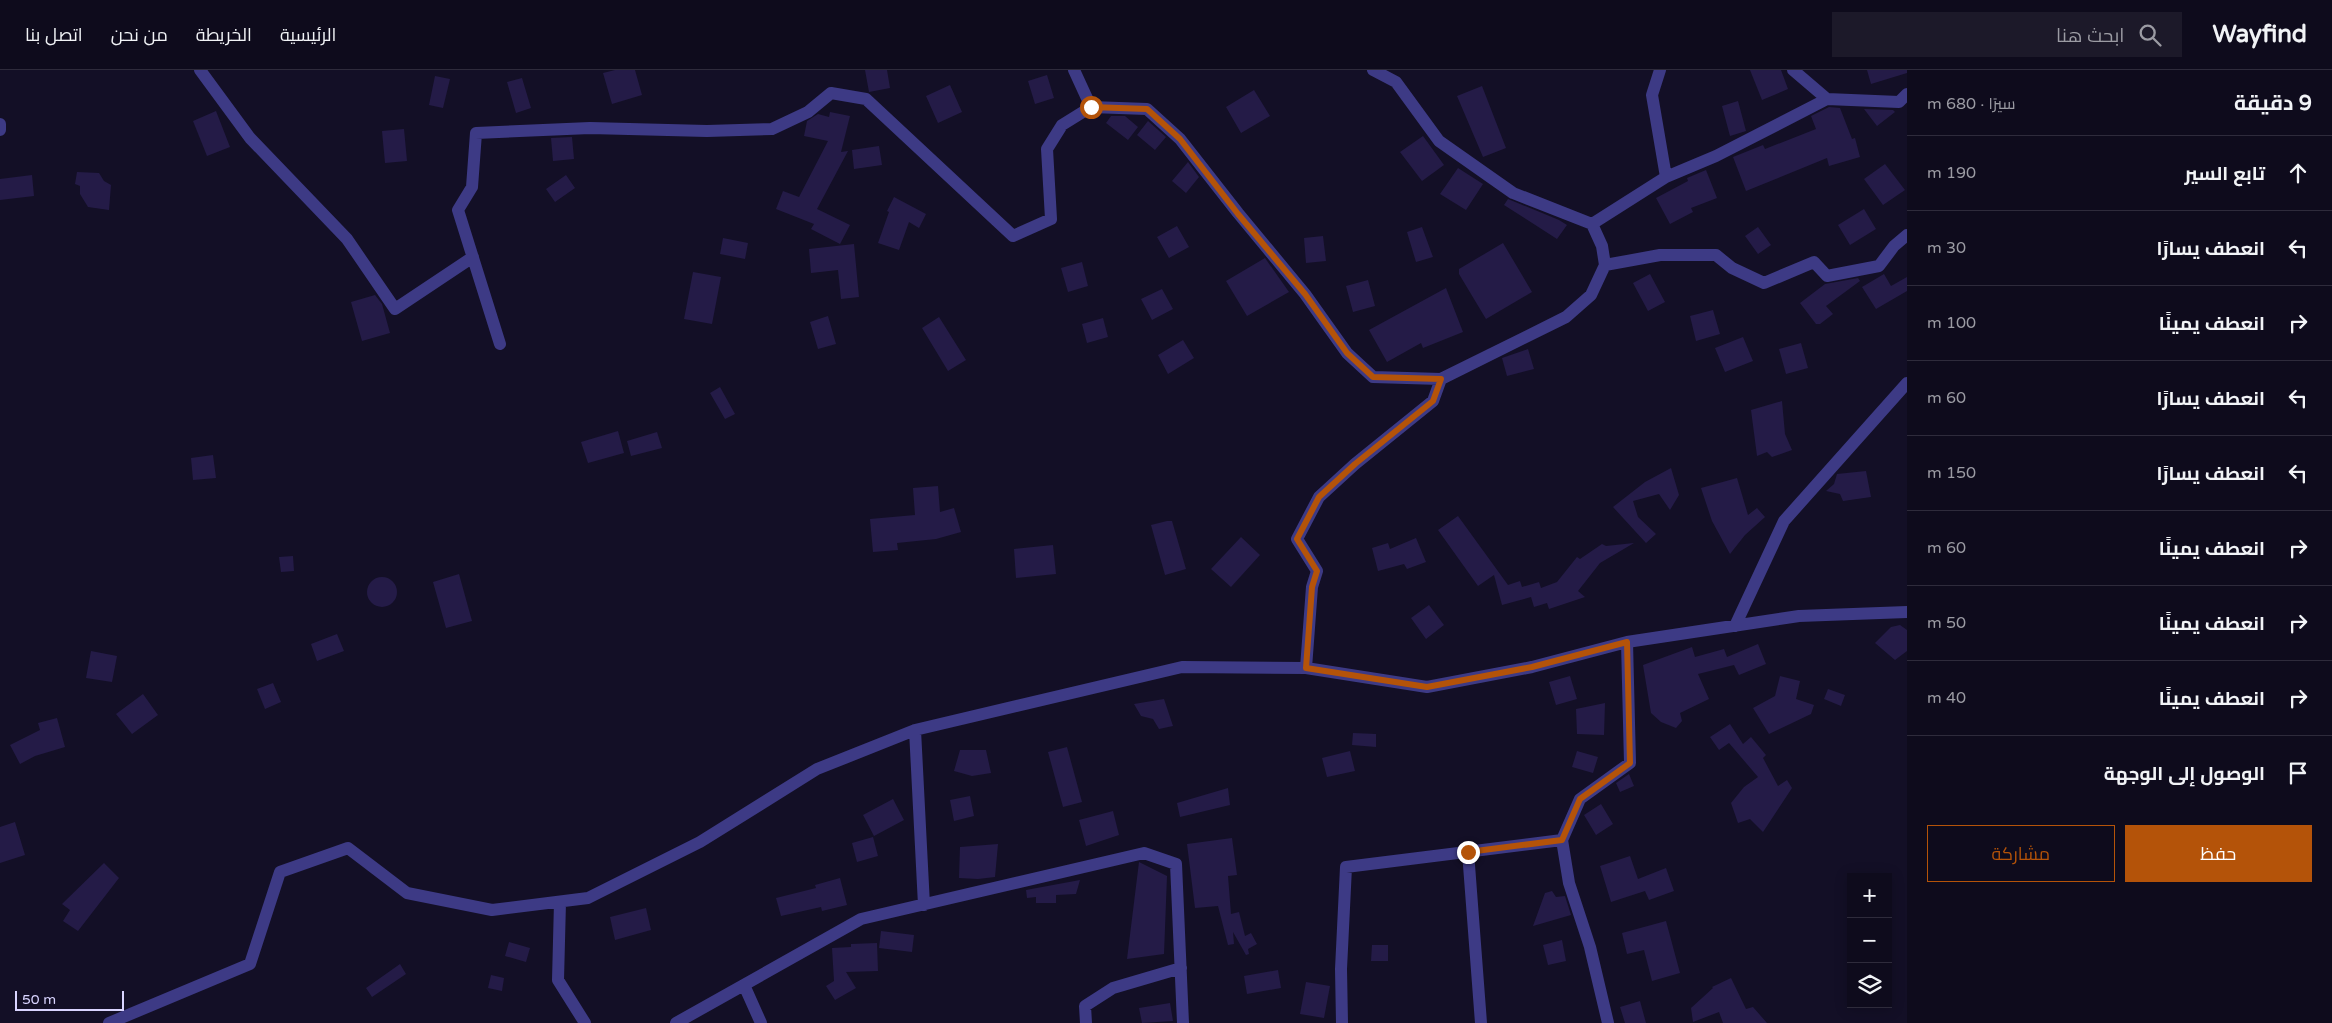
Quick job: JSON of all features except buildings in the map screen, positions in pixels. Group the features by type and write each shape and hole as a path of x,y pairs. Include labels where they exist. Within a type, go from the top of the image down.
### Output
{"street":[{"path":"200,70 250,138 347,239 395,309 473,257"},
{"path":"1074,70 1091,107"},
{"path":"500,344 458,210 472,188 476,133 590,128 708,131 772,130 808,112 832,93 866,99 1013,236 1051,218 1047,149 1062,125 1091,107 1147,109 1180,139 1238,214 1305,294 1347,353 1373,377 1441,379 1566,317 1591,295 1605,264 1602,246 1592,224 1513,193 1439,141 1396,82 1373,70"},
{"path":"1660,70 1652,95 1666,177"},
{"path":"1793,70 1827,99"},
{"path":"1592,224 1666,177 1716,156 1827,99 1899,102 1907,94"},
{"path":"0,124 0,130"},
{"path":"1605,264 1660,255 1716,255 1732,268 1764,283 1814,262 1827,276 1879,266 1894,246 1907,235"},
{"path":"1306,668 1312,587 1317,571 1297,539 1319,497 1355,464 1433,401 1441,379"},
{"path":"1735,626 1784,521 1907,383"},
{"path":"109,1023 250,964 280,872 348,848 407,893 492,910 588,898 700,842 817,769 915,730 1182,667 1306,668 1427,687 1532,667 1627,642 1799,616 1907,612"},
{"path":"1608,1023 1590,947 1570,883 1562,840 1580,799 1630,763 1627,642"},
{"path":"915,730 924,905"},
{"path":"1342,1023 1341,969 1346,867 1562,840"},
{"path":"1468,852 1481,1023"},
{"path":"676,1023 861,919 1144,854 1176,864 1183,1023"},
{"path":"560,902 558,980 585,1023"},
{"path":"1086,1023 1085,1006 1113,988 1181,968"},
{"path":"744,985 761,1023"}],"route":[{"path":"1091,107 1147,109 1180,139 1238,214 1305,294 1347,353 1373,377 1441,379 1433,401 1412,420 1355,464 1319,497 1297,539 1317,571 1312,587 1306,668 1427,687 1532,667 1627,642 1630,763 1580,799 1562,840 1468,852"}]}
